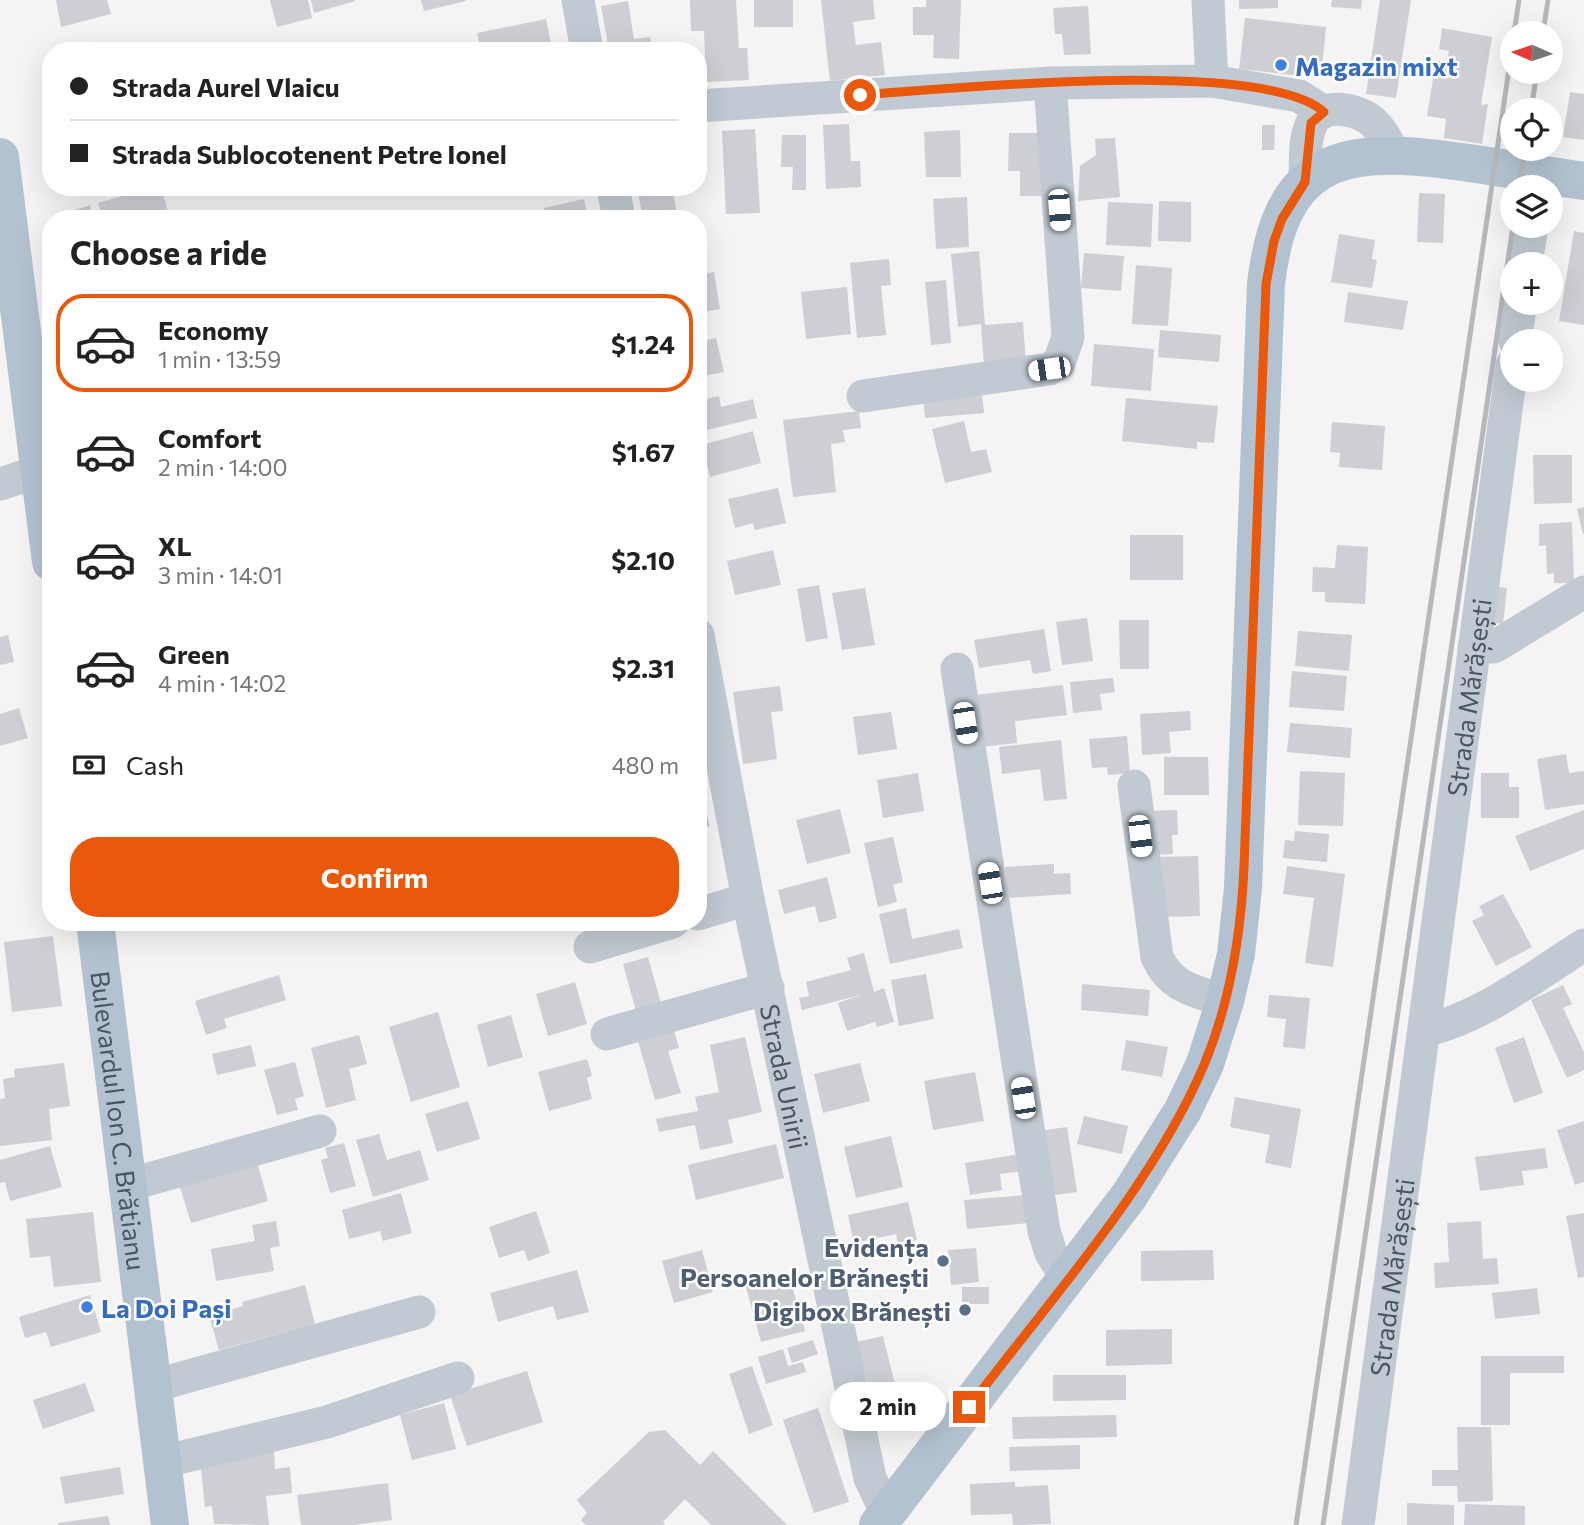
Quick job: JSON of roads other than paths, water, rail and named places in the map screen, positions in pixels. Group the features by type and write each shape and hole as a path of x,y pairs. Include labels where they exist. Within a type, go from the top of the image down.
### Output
{"main road":[{"path":"882,1519 1129,1196 1183,1110 1205,1063 1225,1001 1236,954 1243,888 1266,284 1274,241 1282,219 1305,182 1342,159 1395,155 1505,175"},
{"path":"0,157 42,488"},
{"path":"1563,181 1584,181"},
{"name":"Bulevardul Ion C. Brătianu","path":"96,931 170,1525"}],"street":[{"path":"578,0 585,42"},
{"path":"1208,0 1212,81"},
{"path":"707,105 1050,83 1212,81 1299,96 1324,112"},
{"path":"863,396 1049,369 1059,363 1068,337 1050,83"},
{"path":"1305,182 1311,123 1324,112 1341,110 1372,120 1395,155"},
{"name":"Strada Mărășești","path":"1358,1525 1508,392"},
{"path":"0,484 40,471"},
{"path":"1474,646 1494,647 1584,592"},
{"path":"957,669 1044,1231 1051,1254 1067,1278"},
{"name":"Strada Unirii","path":"707,683 748,899 870,1478 882,1519"},
{"path":"1134,786 1157,957 1165,975 1185,988 1225,1001"},
{"path":"707,911 748,899"},
{"path":"590,947 643,931"},
{"path":"1424,1031 1447,1025 1478,1011 1584,945"},
{"path":"607,1034 768,988"},
{"path":"128,1185 320,1131"},
{"path":"153,1385 419,1312"},
{"path":"162,1462 327,1422 458,1378"}],"railway":[{"path":"1516,21 1519,0"},
{"path":"1545,21 1548,0"},
{"path":"1296,1525 1507,84"},
{"path":"1533,98 1535,84"},
{"path":"1521,175 1523,161"},
{"path":"1323,1525 1511,238"}],"place":[{"name":"Magazin mixt","path":"1281,65"},
{"name":"Evidența Persoanelor Brănești","path":"943,1261"},
{"name":"La Doi Pași","path":"87,1307"},
{"name":"Digibox Brănești","path":"965,1310"}]}
